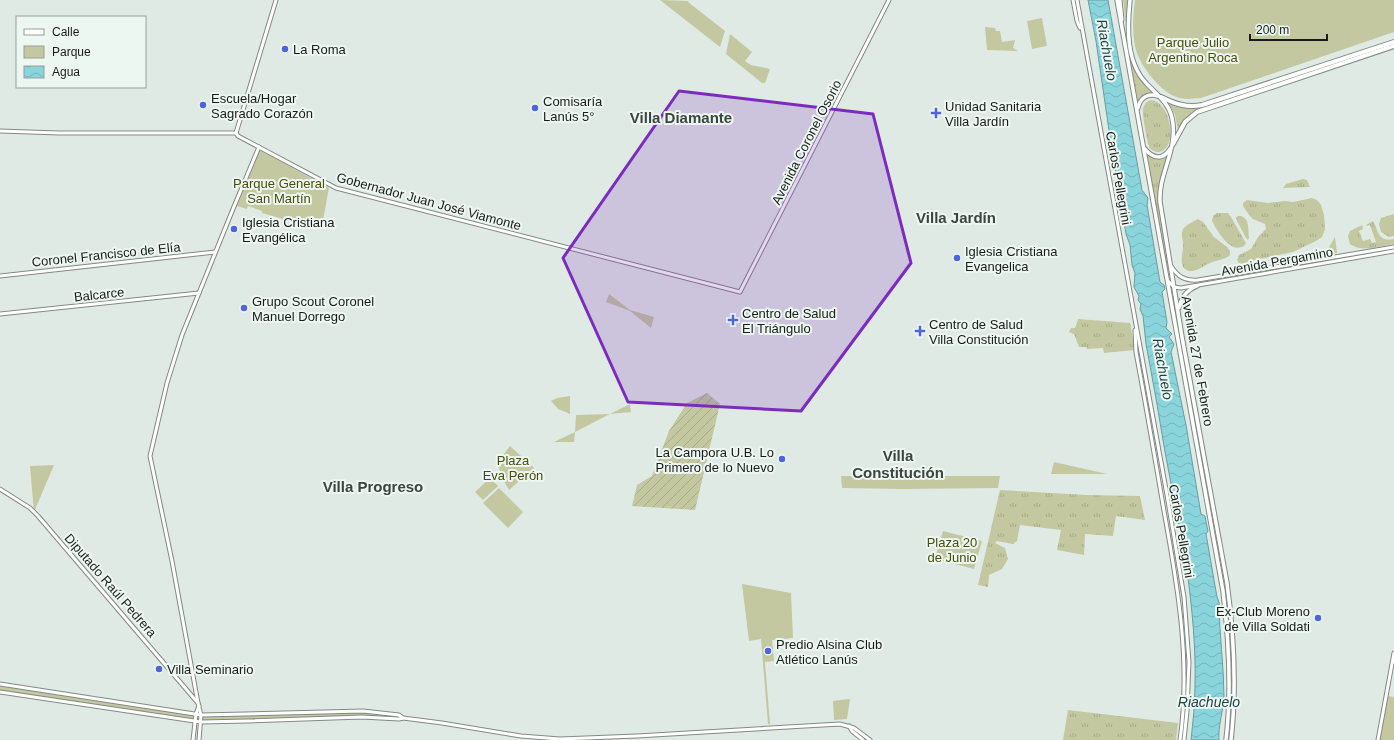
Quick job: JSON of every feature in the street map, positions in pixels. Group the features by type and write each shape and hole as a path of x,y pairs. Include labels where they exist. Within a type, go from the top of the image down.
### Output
{"highway":[{"path":"1161,97 1180,105 1202,105 1394,41"},
{"path":"1173,144 1185,122 1197,112 1394,47"}],"main road":[{"path":"0,131 92,133 236,133 276,0"},
{"name":"Avenida Coronel Osorio","path":"740,292 889,0"},
{"name":"Carlos Pellegrini","path":"1073,0 1077,21 1082,33"},
{"name":"Carlos Pellegrini","path":"1077,0 1167,495 1185,606 1189,662 1188,711 1184,740"},
{"name":"Avenida 27 de Febrero","path":"1117,0 1212,527 1210,531 1212,540 1214,541"},
{"path":"1120,0 1123,32"},
{"name":"Avenida 27 de Febrero","path":"1130,0 1128,31 1135,68 1146,84 1161,97 1167,106 1172,117 1174,129 1173,144 1159,197 1231,615 1234,662 1231,740"},
{"path":"1138,112 1140,103 1144,97 1151,95 1161,97"},
{"name":"Gobernador Juan José Viamonte","path":"236,133 238,136 336,188 740,292"},
{"path":"1144,148 1151,155 1160,157 1169,152 1173,144"},
{"path":"199,740 201,714 150,456 169,377 182,335 259,147"},
{"name":"Avenida Pergamino","path":"1171,266 1183,279 1191,281 1394,247"},
{"name":"Avenida Pergamino","path":"1174,287 1181,288 1197,286 1394,251"},
{"name":"Coronel Francisco de Elía","path":"0,276 215,252"},
{"path":"1167,280 1174,287"},
{"path":"1178,313 1180,303 1185,294 1197,286"},
{"name":"Balcarce","path":"0,314 199,293"},
{"name":"Carlos Pellegrini","path":"1136,326 1136,352 1175,568 1181,614 1185,664 1184,711 1180,740"},
{"name":"Diputado Raúl Pedrera","path":"0,489 34,512 199,704"},
{"path":"1219,540 1214,541 1223,591 1228,628 1229,652 1227,655 1227,662 1229,662 1226,740"},
{"path":"1378,740 1394,653"},
{"path":"1229,662 1234,662"},
{"path":"0,684 196,714 363,711 521,736 560,739 836,724 854,728 870,740"},
{"path":"0,692 195,722 248,722 362,716 399,720 403,718"},
{"path":"193,740 196,714 199,704"},
{"path":"1228,713 1233,714"},
{"path":"849,726 852,731 863,740"}],"highlighted area":[{"path":"679,91 873,114 911,263 801,411 628,402 563,258"}],"green space":[{"path":"660,0 689,1 688,2 725,31 720,47"},
{"path":"1123,0 1129,0 1129,38 1133,66 1141,80 1155,94 1148,94 1138,105 1129,53"},
{"name":"Parque Julio Argentino Roca","path":"1135,0 1394,0 1394,32 1201,98 1184,99 1168,93 1155,82 1140,60 1133,34"},
{"path":"1042,18 1047,46 1032,49 1027,21"},
{"path":"985,27 995,28 996,31 1000,31 1002,42 1015,40 1013,48 1018,51 987,50"},
{"path":"730,34 752,52 745,61 751,65 770,69 765,83 762,83 726,54"},
{"path":"1151,100 1158,103 1164,109 1170,126 1169,143 1165,149 1159,152 1156,152 1150,147 1144,121 1143,107 1148,101"},
{"path":"1169,103 1187,108 1206,106 1189,116 1178,130 1175,115"},
{"name":"Parque General San Martín","path":"260,150 329,188 323,220 317,219 315,227 298,223 299,221 284,216 283,219 262,213 262,211 248,206 247,209 237,206"},
{"path":"1170,152 1159,191 1158,200 1172,283 1165,260 1147,153 1153,157"},
{"path":"1303,179 1307,180 1310,187 1283,188 1286,184"},
{"path":"1312,198 1317,200 1321,205 1324,215 1325,229 1322,237 1293,252 1243,264 1239,263 1237,260 1239,255 1251,249 1258,237 1266,229 1265,224 1253,219 1249,215 1243,206 1243,203 1247,200 1268,203 1285,201 1293,202"},
{"path":"1217,213 1228,213 1246,243 1244,246 1239,248 1234,247 1225,241 1212,221 1213,216"},
{"path":"1394,214 1394,236 1389,237 1381,232 1379,224 1381,218"},
{"path":"1236,217 1243,217 1247,221 1249,231 1248,240 1236,219"},
{"path":"1198,219 1203,222 1214,237 1227,247 1230,251 1230,255 1190,271 1186,270 1182,264 1182,232 1186,226"},
{"path":"1373,221 1382,238 1389,240 1394,239 1394,244 1360,248 1350,244 1348,236 1350,231 1362,225 1363,229 1359,231 1363,241 1370,239 1372,243 1376,242 1370,225 1366,226"},
{"path":"1335,237 1337,253 1312,258 1328,249"},
{"path":"609,294 630,310 654,317 651,328 630,311 606,302"},
{"path":"1078,319 1130,323 1135,350 1104,353 1103,348 1087,349 1086,347 1079,347 1074,334 1069,332 1071,328 1075,328"},
{"path":"707,393 720,404 695,510 632,506 637,485 652,476 669,431 687,403"},
{"path":"570,396 570,414 558,409 551,401 557,398"},
{"path":"630,404 631,412 610,414"},
{"path":"610,414 575,432 576,415"},
{"path":"575,432 574,442 554,442"},
{"name":"Plaza Eva Perón","path":"510,446 534,468 509,490 497,463"},
{"path":"1054,462 1107,474 1051,474"},
{"path":"54,465 34,512 30,466"},
{"path":"841,476 1000,476 998,488 904,489 842,488"},
{"path":"490,478 498,486 483,500 475,492"},
{"path":"499,488 523,512 508,528 483,503"},
{"path":"1000,490 1087,495 1140,496 1145,520 1116,516 1113,536 1085,534 1084,555 1057,550 1061,530 1020,525 1017,541 1013,544 997,541 995,543 1005,548 1008,559 1002,569 989,575 988,587 978,585"},
{"name":"Plaza 20 de Junio","path":"943,531 982,541 974,569 935,559"},
{"name":"Predio Alsina Club Atlético Lanús","path":"742,584 791,593 793,638 772,640 774,661 765,662 770,724 768,724 761,639 749,641"},
{"path":"0,684 196,714 195,721 0,692"},
{"path":"1388,696 1394,697 1394,740 1379,740 1387,698"},
{"path":"850,699 847,719 834,720 833,701"},
{"path":"1068,710 1178,723 1176,740 1063,740"},
{"path":"363,711 399,715 403,718 368,717 201,722 201,715"}],"water":[{"name":"Riachuelo","path":"1088,0 1108,0 1142,190 1148,198 1147,205 1160,282 1164,285 1165,289 1162,292 1167,322 1166,328 1172,334 1169,337 1174,344 1171,352 1186,425 1201,514 1205,516 1208,531 1206,534 1219,602 1223,673 1224,697 1219,729 1219,740 1191,740 1195,699 1195,657 1187,571 1182,569 1186,565 1146,344 1143,316 1140,309 1141,304 1138,300 1139,296 1134,287 1135,273 1132,265 1130,245 1126,234 1096,41"}],"place":[{"name":"La Roma","path":"285,49"},
{"name":"Escuela/Hogar Sagrado Corazón","path":"203,105"},
{"name":"Comisaría Lanús 5°","path":"535,108"},
{"name":"Unidad Sanitaria Villa Jardín","path":"936,113"},
{"name":"Iglesia Cristiana Evangélica","path":"234,229"},
{"name":"Iglesia Cristiana Evangelica","path":"957,258"},
{"name":"Grupo Scout Coronel Manuel Dorrego","path":"244,308"},
{"name":"Centro de Salud El Triángulo","path":"733,320"},
{"name":"Centro de Salud Villa Constitución","path":"920,331"},
{"name":"La Campora U.B. Lo Primero de lo Nuevo","path":"782,459"},
{"name":"Ex-Club Moreno de Villa Soldati","path":"1318,618"},
{"name":"Predio Alsina Club Atlético Lanús","path":"768,651"},
{"name":"Villa Seminario","path":"159,669"}],"district":[{"name":"Villa Diamante","path":"681,118"},
{"name":"Villa Jardín","path":"956,218"},
{"name":"Villa Constitución","path":"898,464"},
{"name":"Villa Progreso","path":"373,487"}]}
